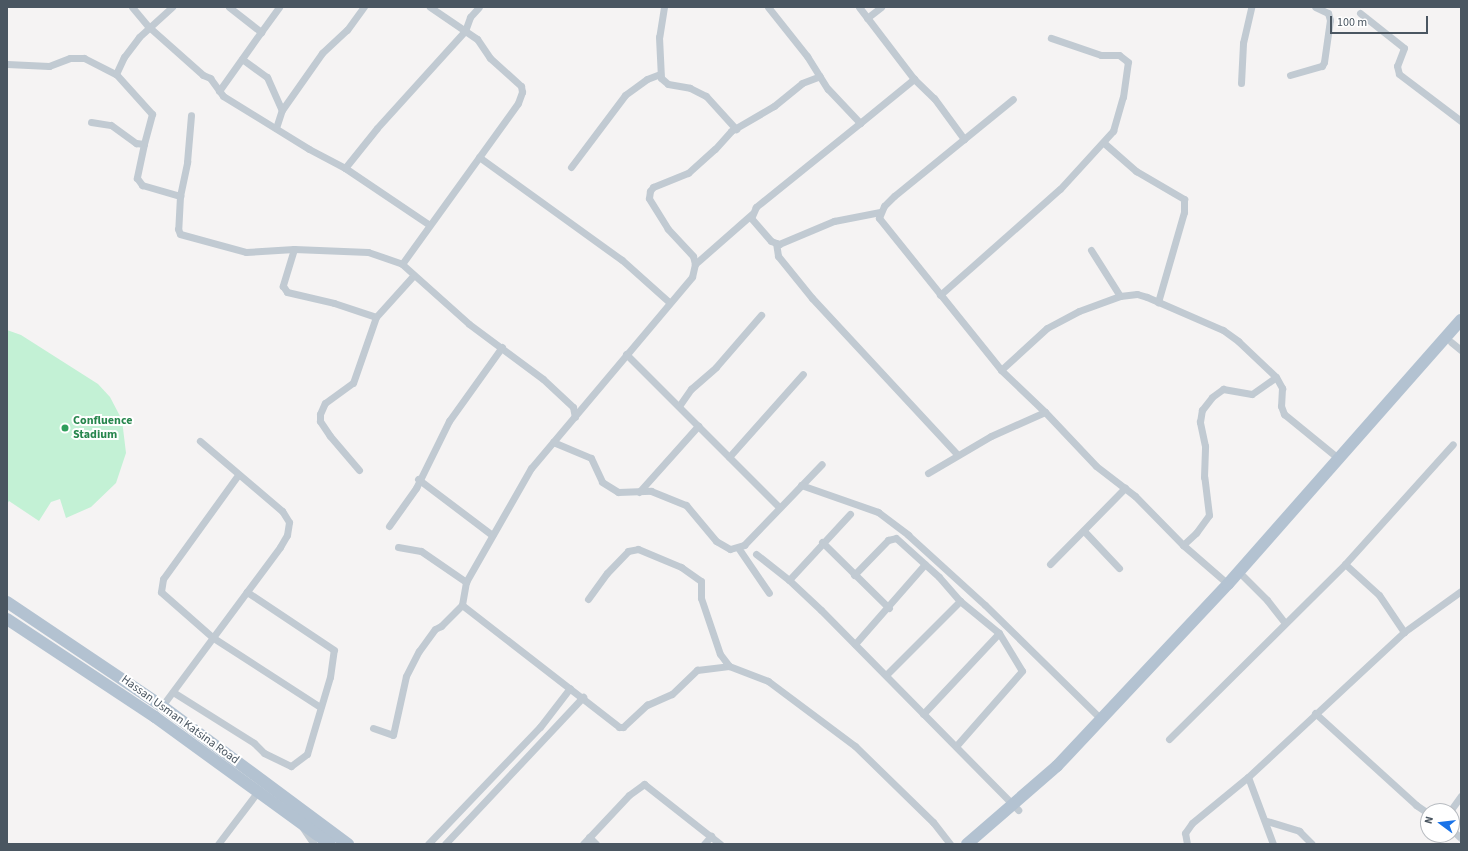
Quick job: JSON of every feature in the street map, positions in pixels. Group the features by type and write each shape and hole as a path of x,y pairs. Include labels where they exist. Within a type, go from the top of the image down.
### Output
{"main road":[{"path":"979,844 1057,766 1228,584 1461,320"},
{"path":"968,844 1061,770 1243,576 1461,330"},
{"name":"Hassan Usman Katsina Road","path":"7,602 162,706 262,787 299,822 330,844"},
{"name":"Hassan Usman Katsina Road","path":"7,620 348,844"}],"street":[{"path":"132,7 148,27 203,75 210,78 219,91 276,128 346,168 428,224"},
{"path":"116,74 124,57 148,27 172,7"},
{"path":"229,7 261,32"},
{"path":"219,91 279,7"},
{"path":"276,128 282,110 322,53 347,30 364,7"},
{"path":"402,264 428,224 522,97 521,86 490,58 477,39 430,7"},
{"path":"346,168 382,123 466,31 470,18 479,7"},
{"path":"664,7 659,37 660,74 668,84 690,88 706,96 736,129"},
{"path":"768,7 788,30 828,89 860,123"},
{"path":"859,7 914,79 934,98 964,139"},
{"path":"867,18 881,7"},
{"path":"1240,83 1243,43 1250,7"},
{"path":"1290,75 1322,66 1324,62 1330,20 1328,13 1316,7"},
{"path":"1360,13 1404,48 1397,66 1399,74 1461,121"},
{"path":"940,294 1060,189 1104,143 1113,131 1123,97 1128,62 1119,55 1101,56 1051,38"},
{"path":"7,64 49,66 70,58 84,58 116,74 152,114 137,178 142,185 180,196"},
{"path":"242,59 267,77 282,110"},
{"path":"571,167 603,122 625,95 647,78 660,74"},
{"path":"373,728 393,735 406,676 419,651 434,629 441,626 462,605 466,582 531,468 668,302 692,277 695,264 693,256 668,229 649,198 652,187 688,173 736,129 774,106 802,83 820,76"},
{"path":"695,264 752,214 914,79"},
{"path":"1013,99 1000,112 894,196 880,212 879,218 1001,370 1045,412 1096,466 1125,488 1182,545 1228,584"},
{"path":"191,115 187,162 180,196 178,229 180,234 246,252 294,249 368,252 402,264 413,276 469,324 502,347 543,379 573,407 575,416"},
{"path":"91,122 111,125 136,143 144,144"},
{"path":"1104,143 1136,171 1184,199 1184,212 1158,302"},
{"path":"479,157 622,260 668,302"},
{"path":"776,243 784,243 834,221 880,212"},
{"path":"752,214 752,222 776,243 778,256 812,298 958,455"},
{"path":"294,249 284,286 287,292 334,303 376,317"},
{"path":"1091,250 1120,296"},
{"path":"359,470 330,436 320,421 320,414 325,403 353,383 376,317 413,276"},
{"path":"1001,370 1047,328 1079,310 1120,296 1136,294 1223,330 1276,377 1282,388 1281,406 1284,414 1338,458"},
{"path":"679,406 691,389 716,367 761,315"},
{"path":"1451,342 1461,350"},
{"path":"389,526 416,488 418,480 449,421 502,347"},
{"path":"626,354 779,507"},
{"path":"729,457 803,374"},
{"path":"1182,545 1196,532 1209,515 1204,477 1205,446 1200,422 1202,410 1212,397 1223,389 1252,394 1276,377"},
{"path":"928,473 991,436 1045,412"},
{"path":"639,492 698,426"},
{"path":"162,706 280,547 287,535 289,522 282,511 200,441"},
{"path":"553,442 591,458 602,482 618,492 651,491 686,505 716,541 730,549 739,549 822,464"},
{"path":"1169,739 1345,564 1453,444"},
{"path":"238,475 160,586 161,592 212,637 320,707"},
{"path":"418,480 492,535"},
{"path":"801,485 878,512 908,535 985,605 1102,719"},
{"path":"1050,564 1125,488"},
{"path":"789,580 822,542 850,514"},
{"path":"1084,531 1119,568"},
{"path":"854,576 892,538 896,538 925,564 960,601 1000,633 1022,671 956,746"},
{"path":"822,542 854,576 889,608"},
{"path":"398,547 421,551 466,582"},
{"path":"588,598 607,573 628,551 638,549 681,567 701,581 701,598 720,654 729,666 773,684 855,746 933,822 950,844"},
{"path":"739,549 769,593"},
{"path":"756,554 789,580 855,644 1015,807"},
{"path":"855,644 889,608 925,564"},
{"path":"1345,564 1379,595 1404,632"},
{"path":"1243,576 1267,600 1285,623"},
{"path":"1186,844 1185,833 1192,823 1248,777 1315,713 1404,632 1461,591"},
{"path":"173,692 254,743 264,753 291,766 307,754 330,677 334,650 248,592"},
{"path":"886,675 960,601"},
{"path":"462,605 583,697 614,724 623,727 647,704 672,694 692,672 729,666"},
{"path":"924,714 1000,633"},
{"path":"428,844 535,733 570,688"},
{"path":"445,844 583,697"},
{"path":"1315,713 1420,807"},
{"path":"1248,777 1267,821 1273,844"},
{"path":"583,844 629,795 644,784 720,844"},
{"path":"218,844 262,787"},
{"path":"1267,821 1299,832 1312,844"},
{"path":"299,822 305,834 314,844"},
{"path":"704,844 711,836"},
{"path":"589,837 596,844"}],"green space":[{"name":"Confluence Stadium","path":"7,330 21,335 98,384 110,397 122,420 126,453 116,483 91,507 66,518 60,499 51,502 39,521 9,501 7,504"}],"place":[{"name":"Confluence Stadium","path":"65,428"}]}
